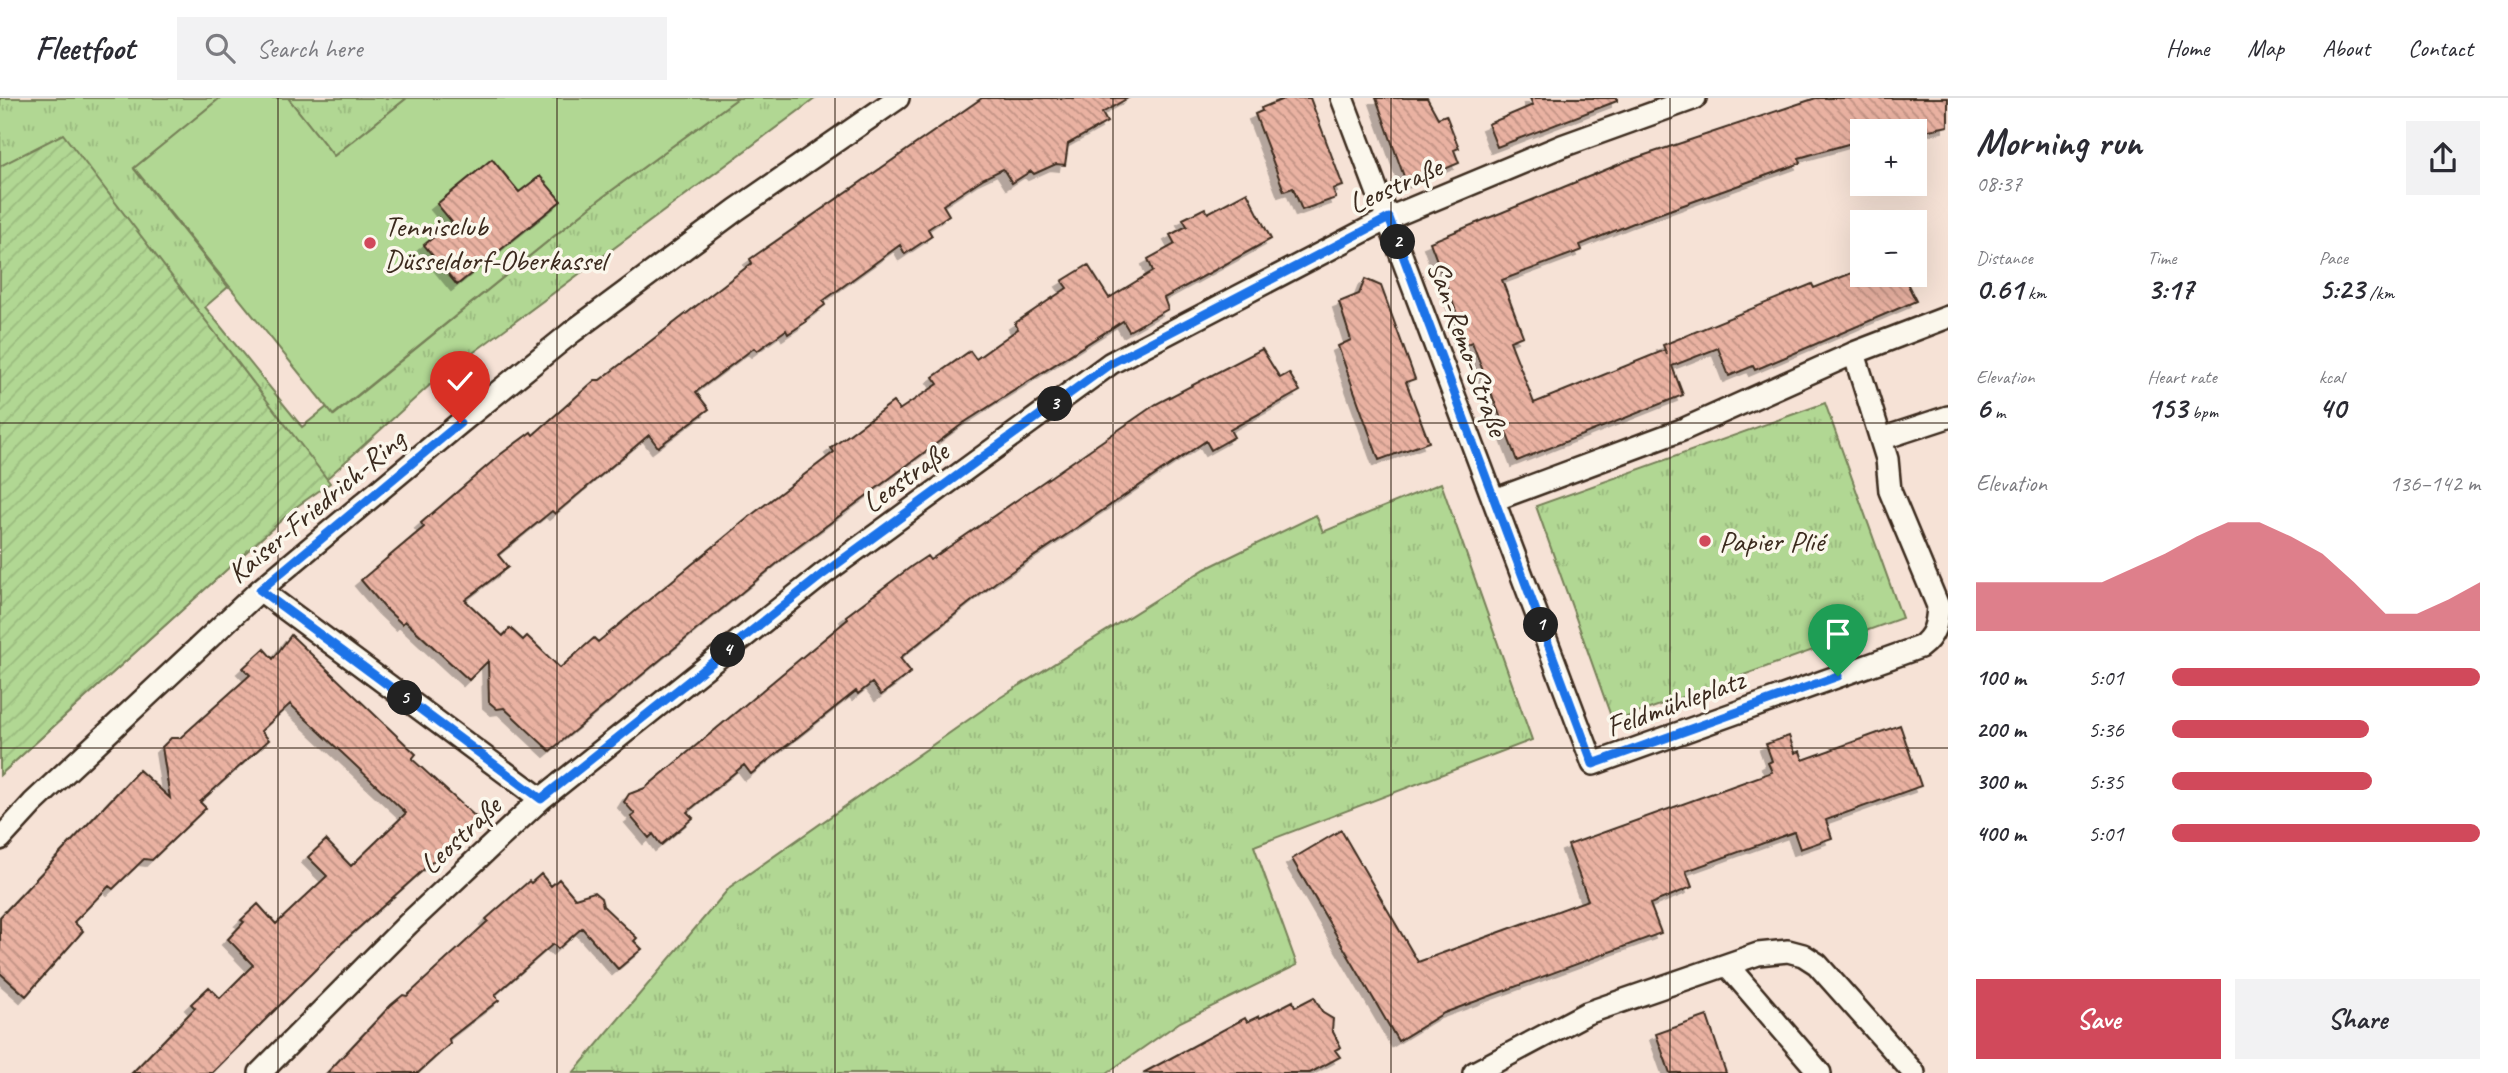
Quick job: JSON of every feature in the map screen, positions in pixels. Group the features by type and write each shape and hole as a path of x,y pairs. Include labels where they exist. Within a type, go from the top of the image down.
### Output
{"street":[{"name":"Kaiser-Friedrich-Ring","path":"0,839 33,803 260,590 572,332 736,210 898,98"},
{"name":"San-Remo-Straße","path":"1342,98 1494,500"},
{"name":"Leostraße","path":"260,1073 408,924 541,799 823,574 1111,363 1389,218 1562,146 1695,98"},
{"path":"1494,500 1682,430 1854,354 1948,317"},
{"path":"1854,354 1881,439 1948,417"},
{"name":"Feldmühleplatz","path":"1494,500 1593,764 1920,647 1930,640 1937,624 1938,606 1890,491 1887,459 1881,439"},
{"path":"260,590 541,799"},
{"path":"1474,1073 1587,1013 1758,954 1788,951 1803,955 1817,964 1914,1073"},
{"path":"1727,965 1820,1073"}],"green space":[{"path":"0,98 220,98 134,169 228,287 205,307 302,427 327,407 334,415 600,199 738,98 816,98 431,384 0,775"},
{"name":"Tennisclub Düsseldorf-Oberkassel","path":"220,98 288,98 334,156 407,98 738,98 600,199 333,415 134,168"},
{"path":"288,98 407,98 334,156"},
{"path":"63,134 330,483 296,507 0,775 0,166"},
{"path":"1825,403 1902,618 1613,722 1536,506"},
{"path":"1441,483 1532,740 1254,846 1297,965 1180,1022 1107,1073 573,1073 730,887 998,699 1205,569 1316,515 1323,532"}],"building":[{"path":"982,98 1128,98 1102,113 1107,122 1068,144 1065,165 1056,164 1034,174 1031,171 1012,183 1003,169 984,178 943,205 949,215 928,229 932,236 905,254 900,245 823,301 825,305 805,320 806,322 788,334 786,330 757,351 754,348 696,392 709,409 658,447 649,435 555,514 552,511 498,555 508,567 465,600 503,636 510,628 523,640 527,636 560,668 594,638 598,642 754,513 834,452 831,448 893,402 899,410 938,384 933,377 970,351 976,359 1018,329 1015,323 1067,288 1062,281 1088,265 1109,298 1153,271 1148,259 1175,244 1170,235 1187,226 1183,219 1205,208 1208,213 1247,192 1271,239 1164,298 1168,309 1129,331 1123,321 965,422 786,556 550,751 504,708 497,709 489,702 488,661 469,680 405,621 402,624 361,580 424,527 421,523 501,454 531,432 533,435 595,380 600,380 752,263 750,259"},
{"path":"1286,98 1310,98 1343,186 1333,189 1336,198 1302,210 1293,188 1284,191 1255,114 1262,111 1261,108"},
{"path":"1376,98 1427,98 1438,118 1446,115 1459,148 1454,150 1459,163 1407,185"},
{"path":"1530,98 1617,98 1617,101 1497,147 1488,124 1533,105"},
{"path":"1816,98 1948,98 1948,126 1927,131 1927,119 1850,119 1850,143 1799,158 1801,163 1636,222 1580,245 1582,250 1502,280 1523,336 1510,341 1534,403 1665,350 1663,345 1812,284 1814,288 1850,274 1850,287 1909,287 1916,301 1755,370 1753,366 1729,376 1718,348 1672,366 1683,395 1517,461 1472,342 1463,345 1455,324 1460,322 1430,242 1627,161"},
{"path":"492,159 519,192 540,176 561,201 457,285 424,245 452,222 437,204"},
{"path":"1365,279 1381,286 1415,379 1406,382 1429,442 1379,460 1338,346 1351,340 1339,302 1359,294"},
{"path":"1262,349 1280,378 1289,373 1300,391 1230,430 1234,437 1211,450 1206,441 996,582 900,658 911,672 881,695 872,683 858,694 856,691 751,774 744,765 687,812 693,818 661,845 653,834 649,838 631,817 635,814 624,802 629,794 645,788 848,619 846,616 912,566 927,556 930,560 1156,404"},
{"path":"291,635 416,754 412,759 479,820 342,943 212,1073 132,1073 195,1008 191,1004 209,987 220,998 253,965 228,939 244,922 241,920 258,904 276,924 327,876 308,857 326,840 351,866 406,813 290,704 261,731 269,740 200,802 206,808 152,860 144,859 113,889 109,886 74,922 83,931 26,996 0,973 0,917 139,770 170,798 162,747 171,738 180,738 250,675 243,668 264,649 273,659"},
{"path":"1900,725 1921,786 1826,820 1832,838 1800,849 1794,832 1686,871 1692,887 1650,904 1661,933 1444,1013 1398,1041 1292,859 1341,830 1418,962 1588,900 1568,845 1772,772 1768,763 1772,761 1766,744 1789,736 1795,753 1800,751 1803,760"},
{"path":"541,874 551,886 559,879 575,898 594,892 601,898 603,906 637,938 634,941 642,949 618,969 582,928 558,949 553,944 495,995 499,1000 449,1039 450,1044 418,1073 327,1073 391,1005 403,995 407,996 488,921 486,919 529,881 531,883"},
{"path":"1314,997 1323,1013 1333,1019 1332,1030 1341,1047 1335,1050 1340,1057 1310,1073 1143,1073 1245,1018 1247,1022 1293,1001 1295,1007"},
{"path":"1707,1016 1726,1073 1670,1073 1656,1034"}],"place":[{"name":"Tennisclub Düsseldorf-Oberkassel","path":"370,243"},
{"name":"Papier Plié","path":"1705,541"}],"route":[{"path":"460,423 260,590 541,799 823,574 1111,363 1389,218 1593,764 1838,676"}]}
